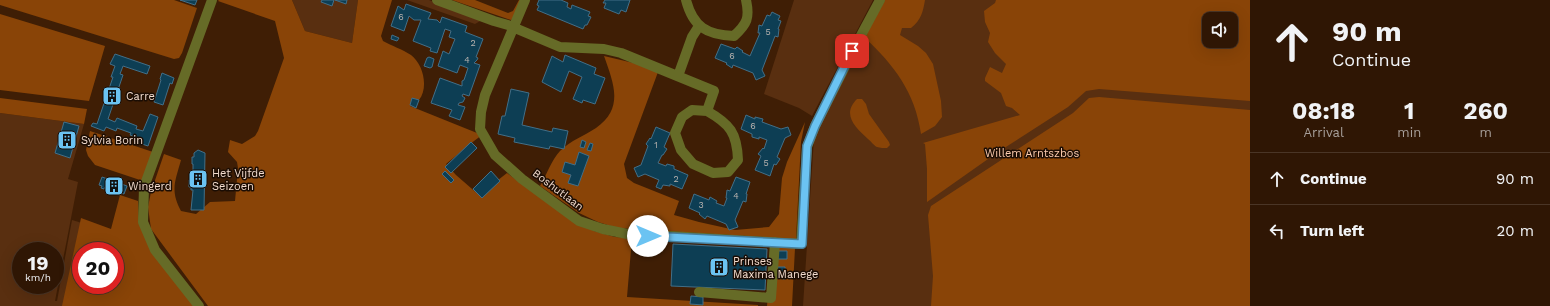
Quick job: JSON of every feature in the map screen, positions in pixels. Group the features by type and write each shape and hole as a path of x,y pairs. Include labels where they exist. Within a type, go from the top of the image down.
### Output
{"lane":[{"path":"198,306 155,250 142,222 144,187 212,0"},
{"path":"437,0 513,27 560,47 604,49 680,72 714,90 707,111"},
{"name":"Boshutlaan","path":"525,0 485,95 480,112 480,129 495,155 522,179 579,221 603,229 637,236 672,236 802,244 807,146 858,38 880,0"},
{"path":"686,0 688,10 699,26 718,35 734,36 745,26 749,11 746,0"},
{"path":"680,72 692,37 699,26"},
{"path":"692,110 707,111 722,119 738,144 738,160 728,172 713,173 693,164 681,150 675,133 682,117 692,110"},
{"path":"698,292 771,298 775,242"}],"green space":[{"path":"0,0 174,0 197,8 182,53 179,58 174,59 0,5"},
{"path":"292,0 358,0 352,43 305,31"},
{"path":"292,0 305,31 352,43 358,0 392,0 381,36 383,41 411,55 419,64 423,76 424,89 422,95 419,100 412,98 410,106 482,135 446,164 479,195 507,173 534,193 594,231 615,237 632,238 627,297 758,306 208,306 151,229 148,207 151,192 164,154 181,160 175,180 175,191 181,211 196,214 210,202 235,201 238,168 237,162 228,152 230,140 242,144 255,136 284,58 275,21 218,1"},
{"path":"407,0 429,0 482,20 475,24"},
{"path":"452,0 475,0 508,13 513,11 519,0 527,0 516,18 511,20"},
{"path":"794,0 873,0 812,116 799,108 764,94"},
{"path":"885,0 925,0 922,12 917,22 911,28 902,28 900,35 918,46 926,53 933,64 941,101 942,117 935,126 921,134 914,105 902,80 885,58 864,37"},
{"name":"Willem Arntszbos","path":"887,0 1250,0 1250,306 803,306 814,138 860,45 864,48"},
{"path":"996,0 1250,0 1250,101 1099,89 1086,91 1068,107 998,152 927,202 927,169 925,144 923,143 1020,115 1012,108 1006,106 1001,93 985,81 990,67 1002,73 1006,64 995,53 988,42 990,33 985,22 984,11 995,3"},
{"path":"0,14 105,46 89,101 0,90"},
{"path":"604,56 642,65 658,72 624,164 627,178 634,183 679,201 674,215 735,230 769,227 779,214 782,178 787,162 805,122 801,142 796,239 617,228 598,222 579,213 540,186 557,154 573,141 596,128 611,112 614,103 613,85"},
{"path":"1099,97 1250,110 1250,306 931,306 933,276 928,215 931,206 1073,113 1089,98"},
{"path":"0,98 87,109 84,124 0,113"},
{"path":"857,99 862,99 866,104 869,114 889,142 890,145 887,148 879,148 875,146 855,126 850,116 850,110"},
{"path":"0,113 84,124 68,179 78,182 64,254 64,242 12,242 12,294 56,294 55,301 57,301 58,294 64,294 64,263 72,220 129,237 183,306 0,306"},
{"path":"90,131 156,153 146,182 95,165 88,156 86,150"},
{"path":"120,195 138,201 139,224 194,306 62,306 72,260 72,294 124,294 124,242 76,242 81,218 111,229"},
{"path":"772,247 795,248 792,306 767,306"}],"building":[{"path":"180,0 197,0 195,5"},
{"path":"322,0 334,0 332,6 321,2"},
{"path":"335,0 347,0 346,4"},
{"path":"539,0 561,0 568,3 567,7 571,9 572,5 590,12 588,16 591,17 583,29 537,10"},
{"path":"605,0 630,0 626,12 621,10 619,14 604,8 606,3 603,3"},
{"path":"406,4 431,13 428,19 437,20 440,23 442,17 467,26 465,32 483,39 476,57 478,58 474,63 480,65 469,96 463,94 462,96 465,98 463,102 459,103 458,105 465,107 460,120 449,116 452,110 431,103 440,78 462,86 462,81 464,80 468,68 460,65 457,73 438,66 443,51 449,54 455,39 449,37 451,31 445,29 437,53 430,51 431,48 413,41 421,20 414,20 409,16 404,31 391,26 398,6 404,10"},
{"path":"772,12 780,16 778,20 781,21 778,29 778,37 775,36 762,70 765,76 756,80 753,73 733,65 732,68 726,64 727,63 715,58 721,44 735,49 737,47 743,51 742,52 750,56 760,33 758,33 759,25 762,26 767,15 770,16"},
{"path":"392,35 399,38 397,41 391,39"},
{"name":"Carre","path":"115,54 150,66 147,74 123,66 120,74 123,75 108,119 115,122 117,118 137,126 136,129 143,131 150,114 158,117 148,146 139,143 141,139 130,135 131,133 117,128 116,131 106,127 104,131 91,126 93,123 97,124 113,77 111,77 115,66 110,64"},
{"path":"565,55 596,68 594,74 605,78 595,104 583,100 582,103 573,99 582,77 569,71 561,92 542,82 552,56 563,62"},
{"path":"429,57 434,59 432,67 430,68 424,66 427,58"},
{"path":"162,73 174,78 172,84 170,83 163,105 154,102"},
{"path":"511,89 529,93 522,125 552,132 553,128 568,131 564,149 550,146 549,149 514,142 515,138 498,134 502,116 505,116"},
{"path":"412,98 419,100 416,108 410,105"},
{"path":"746,115 755,119 755,117 763,119 762,122 781,129 788,127 791,135 785,138 777,157 780,159 776,165 774,164 770,176 755,170 761,156 758,154 763,148 764,149 767,140 759,137 759,139 752,137 752,134 741,129"},
{"name":"Sylvia Borin","path":"64,122 79,126 70,158 55,153"},
{"path":"656,127 670,133 664,147 667,149 658,163 666,166 667,164 674,166 674,169 688,175 682,189 670,184 670,186 663,185 661,189 656,187 659,180 645,174 638,177 634,168 641,165 648,146 646,144 650,138 651,139"},
{"path":"582,140 586,142 584,148 580,147"},
{"path":"471,142 477,148 451,173 445,167"},
{"path":"590,143 593,144 591,151 587,150"},
{"name":"Het Vijfde Seizoen","path":"198,150 205,153 204,210 191,210 193,190 189,187 189,180 193,177 192,157 194,157 194,153"},
{"path":"579,152 589,156 578,186 568,183 571,175 562,172 565,162 575,165"},
{"path":"445,171 454,180 451,183 442,174"},
{"path":"491,171 500,181 482,198 473,189"},
{"name":"Wingerd","path":"102,177 127,186 124,194 117,194 118,192 105,187 104,189 101,188 102,186 99,185"},
{"path":"736,177 750,182 746,194 746,202 743,201 735,220 738,227 729,230 726,224 707,216 705,219 699,214 700,213 689,208 694,194 709,200 710,197 717,201 716,203 724,206 727,198 727,190 730,191"},
{"name":"Prinses Maxima Manege","path":"673,244 767,249 765,290 671,286"},
{"path":"777,251 787,251 787,259 777,259"},
{"path":"776,267 785,267 785,279 776,278"},
{"path":"691,296 703,297 703,305 690,304"}],"place":[{"name":"Carre","path":"112,96"},
{"name":"Sylvia Borin","path":"67,140"},
{"name":"Het Vijfde Seizoen","path":"198,179"},
{"name":"Wingerd","path":"114,186"},
{"name":"Prinses Maxima Manege","path":"719,267"}],"route":[{"path":"648,236 672,236 802,244 807,146 815,126 852,51"}]}
